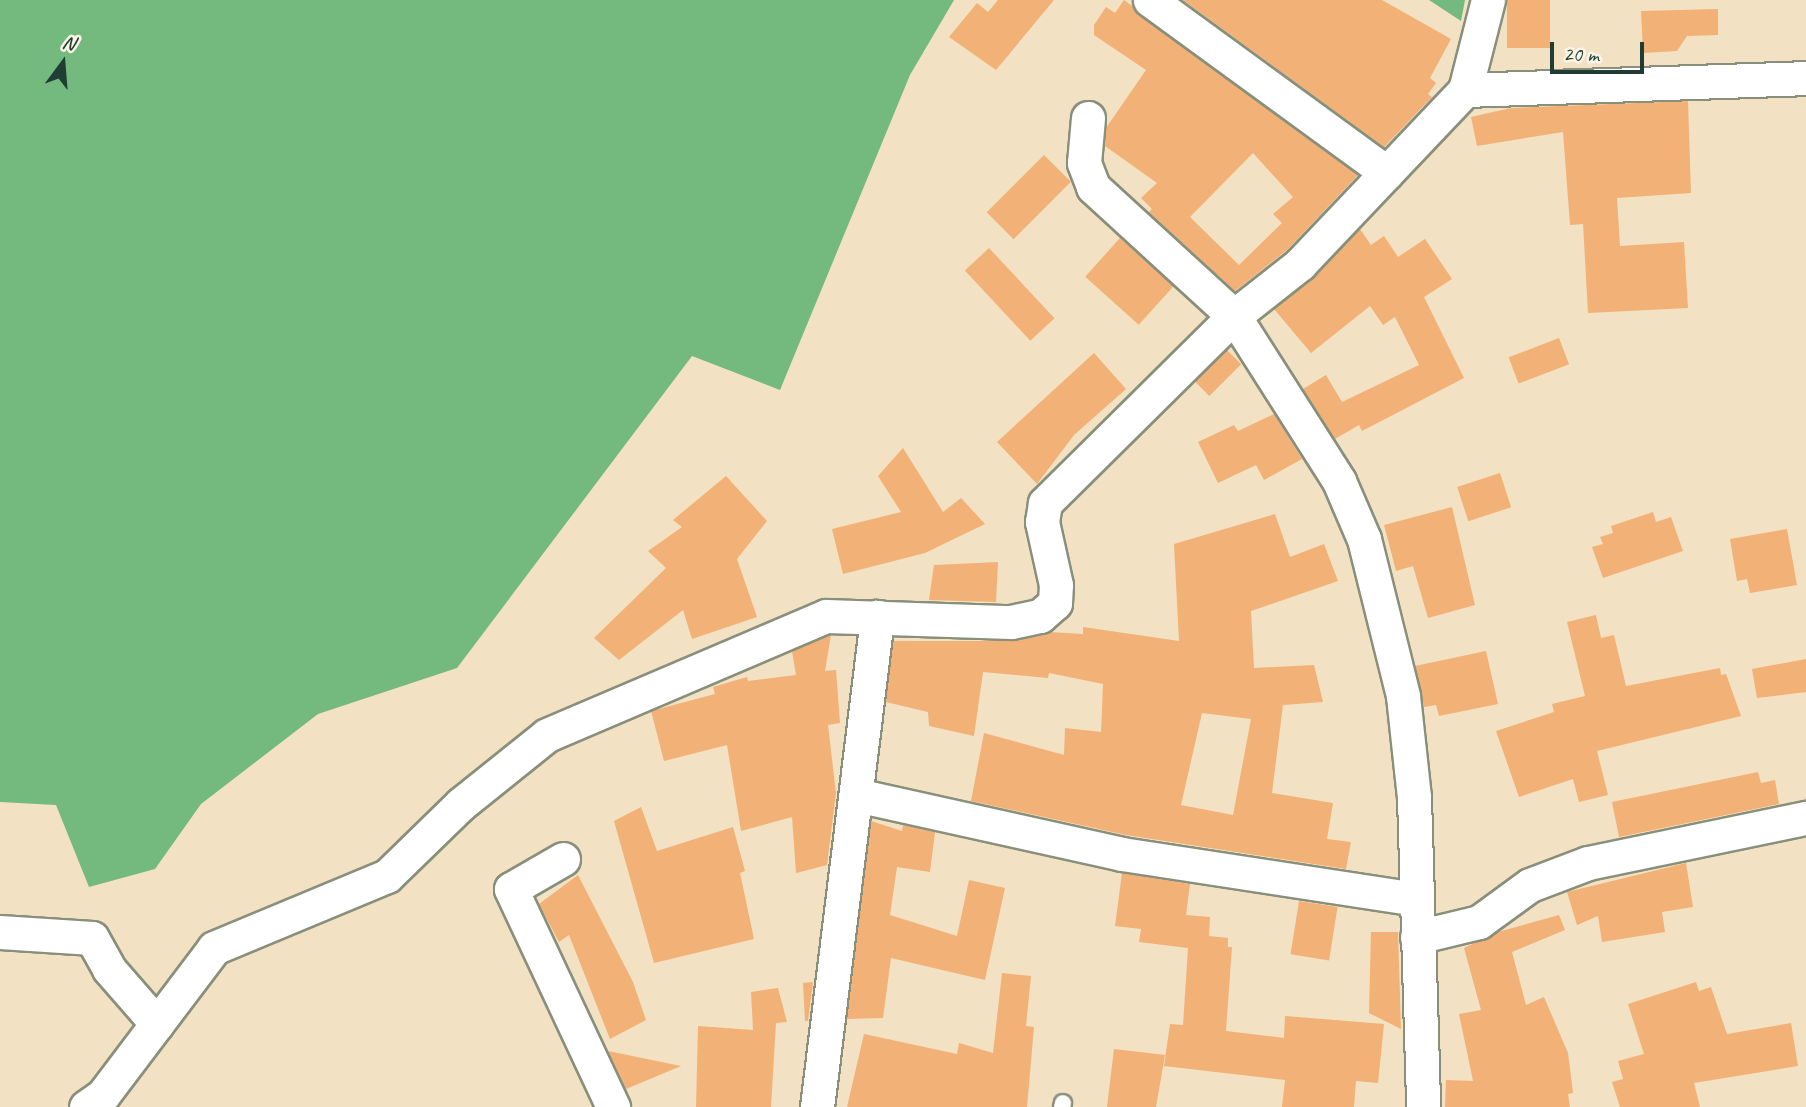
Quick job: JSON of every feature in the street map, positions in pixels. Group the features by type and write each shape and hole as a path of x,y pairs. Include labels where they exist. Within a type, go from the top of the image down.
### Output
{"street":[{"path":"1150,0 1387,173"},
{"path":"86,1107 103,1095 214,948 387,876 461,804 547,735 826,617 1011,622 1040,616 1055,603 1056,585 1042,522 1045,503 1234,316 1300,264 1465,90 1488,0"},
{"path":"1465,90 1806,78"},
{"path":"1088,118 1084,163 1093,187 1234,316 1339,481 1364,539 1403,696 1414,797 1423,1107"},
{"path":"817,1107 877,617"},
{"path":"856,795 1122,854 1415,899"},
{"path":"1417,937 1479,922 1530,885 1588,863 1806,818"},
{"path":"563,859 511,889 613,1107"},
{"path":"0,932 92,938 109,969 157,1024"}],"green space":[{"path":"0,0 954,0 910,75 780,390 692,356 457,668 318,714 201,804 155,869 89,887 56,805 0,802"},
{"path":"1429,0 1465,0 1461,21"}],"building":[{"path":"998,0 1054,0 996,70 949,37 977,3 988,12"},
{"path":"1124,0 1358,175 1287,250 1235,291 1149,212 1152,209 1141,198 1157,183 1105,146 1106,128 1146,70 1094,35 1094,25 1106,7 1115,13","holes":["1253,153 1293,197 1273,214 1282,223 1239,265 1190,217"]},
{"path":"1183,0 1382,0 1451,39 1430,78 1436,83 1428,94 1432,97 1384,147"},
{"path":"1507,0 1550,0 1550,48 1507,48"},
{"path":"1718,9 1718,35 1687,36 1677,51 1643,53 1641,11"},
{"path":"1688,101 1691,193 1617,198 1620,246 1684,242 1688,308 1588,313 1583,224 1570,225 1563,132 1477,146 1471,117 1511,108"},
{"path":"1044,155 1071,182 1014,239 987,212"},
{"path":"1360,229 1371,245 1384,236 1398,257 1425,239 1452,279 1424,297 1464,378 1362,431 1359,425 1335,439 1303,389 1326,375 1342,402 1419,365 1395,317 1383,325 1370,306 1311,353 1274,309 1314,277"},
{"path":"1120,238 1174,286 1139,325 1085,277"},
{"path":"989,248 1054,318 1030,341 965,271"},
{"path":"1559,338 1569,364 1519,383 1509,357"},
{"path":"1227,350 1241,364 1209,396 1195,382"},
{"path":"1094,353 1126,389 1074,435 1037,484 997,442"},
{"path":"1274,414 1302,459 1264,480 1256,465 1218,483 1198,442 1234,425 1238,431"},
{"path":"903,448 943,512 961,498 985,524 925,553 843,574 832,529 901,512 878,476"},
{"path":"1500,473 1511,507 1468,521 1457,487"},
{"path":"726,476 767,521 737,559 757,617 692,639 683,610 619,660 594,638 666,568 648,551 682,527 673,520"},
{"path":"1452,507 1475,605 1428,618 1413,566 1396,571 1384,525"},
{"path":"1653,512 1656,522 1671,517 1683,551 1603,578 1592,547 1603,544 1600,537 1613,533 1611,526"},
{"path":"1275,514 1290,557 1324,544 1338,581 1251,611 1254,668 1314,665 1323,702 1283,705 1272,793 1333,803 1327,839 1351,842 1346,869 1126,835 971,801 984,733 1064,755 1065,728 1101,732 1103,684 1049,673 1048,678 983,672 974,736 929,726 928,712 886,702 893,641 1011,641 1049,632 1083,634 1083,627 1179,641 1174,544","holes":["1202,713 1251,719 1233,815 1181,805"]},
{"path":"1787,529 1797,585 1750,593 1747,579 1737,581 1730,539"},
{"path":"998,562 996,602 929,600 934,565"},
{"path":"1596,615 1601,638 1614,635 1626,686 1720,668 1721,675 1726,674 1741,716 1597,751 1608,795 1579,802 1573,779 1519,797 1496,731 1554,712 1552,704 1585,696 1567,622"},
{"path":"831,635 825,671 836,670 840,723 828,725 836,793 827,865 796,873 792,817 741,831 727,745 664,761 651,711 715,694 713,687 747,677 748,681 796,675 792,651"},
{"path":"1486,651 1498,704 1439,716 1436,705 1424,707 1415,666"},
{"path":"1806,659 1806,692 1757,698 1752,669"},
{"path":"1758,772 1761,783 1775,780 1779,804 1619,837 1612,802"},
{"path":"641,807 657,851 733,827 745,871 740,873 754,939 654,963 614,821"},
{"path":"871,821 902,831 903,825 935,832 930,872 897,867 890,915 957,936 969,880 1005,888 985,980 891,958 883,1018 847,1019"},
{"path":"1686,863 1693,907 1662,912 1665,932 1602,942 1598,916 1577,925 1567,892"},
{"path":"1122,873 1190,884 1186,915 1210,917 1209,936 1228,938 1228,947 1232,947 1226,1031 1284,1038 1285,1016 1384,1024 1378,1083 1356,1081 1354,1107 1282,1107 1285,1080 1164,1066 1170,1024 1183,1025 1188,948 1139,942 1141,929 1115,926"},
{"path":"578,875 633,982 646,1020 610,1039 569,935 559,942 539,904"},
{"path":"1299,901 1338,907 1329,960 1291,954"},
{"path":"1559,915 1565,930 1512,952 1526,1005 1544,997 1568,1053 1573,1093 1568,1094 1570,1107 1445,1107 1446,1080 1473,1081 1459,1014 1481,1010 1464,948 1498,932"},
{"path":"1371,932 1398,932 1401,1029 1369,1013"},
{"path":"1002,973 1031,976 1026,1026 1034,1027 1027,1107 847,1107 864,1034 957,1054 959,1043 993,1053"},
{"path":"813,982 808,1021 805,1021 803,983"},
{"path":"1696,982 1699,991 1711,987 1727,1034 1791,1023 1798,1066 1694,1083 1700,1107 1620,1107 1612,1082 1623,1079 1618,1061 1644,1054 1628,1004"},
{"path":"778,988 787,1022 776,1023 771,1107 696,1107 698,1026 753,1030 751,992"},
{"path":"1114,1049 1165,1055 1156,1107 1107,1107"},
{"path":"608,1051 681,1066 626,1089"}]}
